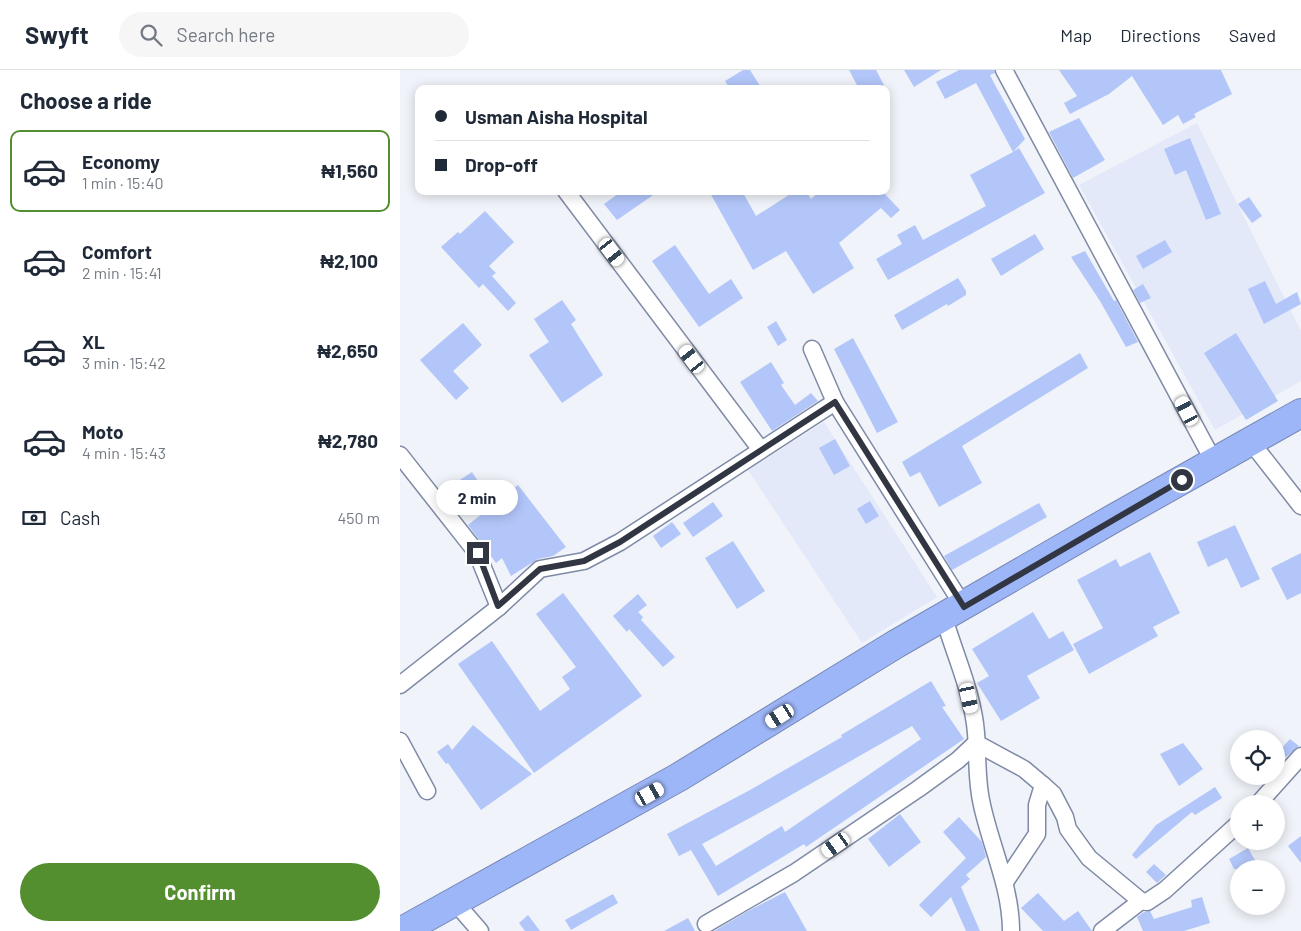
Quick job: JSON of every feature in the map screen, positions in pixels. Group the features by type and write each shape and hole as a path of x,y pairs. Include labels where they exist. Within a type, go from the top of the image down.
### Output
{"highway":[{"path":"402,931 679,777 896,644 1301,414"}],"street":[{"path":"1007,71 1214,462"},
{"path":"569,195 761,450"},
{"path":"812,349 835,402 954,612 976,733 978,791 988,836 1005,882 1011,914 1011,931"},
{"path":"400,685 498,606 540,569 584,561 620,542 835,402"},
{"path":"1251,442 1301,506"},
{"path":"400,455 478,553 498,606"},
{"path":"400,741 427,791"},
{"path":"976,742 1024,769 1053,794 1065,817 1068,829 1090,858 1141,901 1147,902 1166,890 1230,831"},
{"path":"706,924 794,873 926,784 958,760 976,742"},
{"path":"1266,795 1301,756"},
{"path":"1005,882 1037,834 1038,805 1043,785"},
{"path":"454,901 480,931"},
{"path":"1102,931 1141,901"}],"shaded area":[{"path":"1197,123 1301,331 1301,381 1215,430 1079,185"},
{"path":"824,422 937,597 862,643 748,470"}],"building":[{"path":"743,70 750,70 759,85 728,85 725,81"},
{"path":"849,70 876,70 884,85 857,85"},
{"path":"904,70 941,70 914,87"},
{"path":"959,70 994,70 995,73 990,75 1025,139 1013,152 976,83 945,99 936,82"},
{"path":"1059,70 1221,70 1232,94 1194,114 1196,117 1183,124 1178,115 1163,125 1132,76 1109,94 1070,114 1064,103 1077,96"},
{"path":"1079,118 1105,160 1073,178 1049,132"},
{"path":"1190,138 1221,214 1206,220 1186,170 1175,175 1164,149"},
{"path":"1019,148 1045,193 888,280 876,259 902,244 897,235 915,225 923,240 986,206 970,175"},
{"path":"616,195 653,195 617,220 604,204"},
{"path":"711,195 744,195 756,216 789,195 808,195 811,199 816,195 886,195 900,210 891,218 881,208 839,243 854,268 813,294 786,251 753,270"},
{"path":"1249,197 1262,216 1252,223 1238,204"},
{"path":"485,211 514,242 489,266 496,273 492,276 516,303 508,311 483,284 479,288 441,247 458,232 460,234"},
{"path":"1035,234 1044,249 1001,276 991,259"},
{"path":"1165,240 1172,252 1143,269 1136,256"},
{"path":"675,245 709,294 731,279 743,298 699,327 652,261"},
{"path":"1085,251 1114,301 1116,300 1138,342 1126,347 1100,301 1071,257"},
{"path":"958,278 966,291 966,295 902,330 894,315"},
{"path":"1265,281 1276,304 1297,292 1301,304 1264,324 1248,289"},
{"path":"1143,284 1151,298 1140,303 1133,290"},
{"path":"562,300 576,320 571,324 603,375 562,403 529,355 549,342 534,319"},
{"path":"776,321 787,340 778,346 767,327"},
{"path":"463,323 482,345 453,371 469,388 456,400 420,360"},
{"path":"1236,333 1278,401 1246,420 1204,353"},
{"path":"853,338 898,422 877,433 834,349"},
{"path":"1080,353 1088,368 962,446 982,483 939,507 920,472 910,477 902,462"},
{"path":"771,362 784,383 781,385 795,405 811,393 818,401 772,431 740,382"},
{"path":"835,439 850,466 834,475 819,448"},
{"path":"472,472 481,486 453,506 443,491"},
{"path":"518,485 566,547 553,556 538,559 511,576 502,558 496,563 468,525"},
{"path":"870,501 879,516 866,524 857,509"},
{"path":"713,502 723,516 693,537 683,523"},
{"path":"1039,503 1047,517 952,570 944,556"},
{"path":"672,522 681,534 661,548 653,536"},
{"path":"1235,525 1260,579 1241,588 1227,558 1208,567 1197,542"},
{"path":"733,541 765,591 737,609 705,558"},
{"path":"1150,552 1180,613 1153,627 1158,636 1089,674 1073,644 1103,628 1077,580 1116,559 1120,567"},
{"path":"1301,553 1301,593 1287,600 1271,568"},
{"path":"563,593 642,696 534,773 458,664 492,641 540,711 570,689 562,677 576,667 536,614"},
{"path":"638,594 647,605 638,612 643,617 641,620 675,657 663,667 629,629 627,632 613,616"},
{"path":"1033,612 1049,639 1063,631 1074,650 1027,676 1040,698 1001,721 977,683 989,676 972,649"},
{"path":"931,681 946,706 942,707 964,739 806,847 804,844 718,896 691,850 679,856 667,834 750,790 842,737 841,735","holes":["912,726 921,739 785,832 782,826 716,866 702,844"]},
{"path":"473,725 532,774 481,810 448,763 446,764 437,752 448,744 452,750"},
{"path":"1290,739 1299,746 1286,757 1285,744"},
{"path":"1183,743 1203,769 1179,786 1160,754"},
{"path":"1215,787 1222,798 1195,815 1192,812 1136,859 1132,855 1156,825"},
{"path":"900,814 921,842 889,867 868,839"},
{"path":"959,817 982,842 986,857 966,875 970,879 961,887 980,931 966,931 951,897 931,917 919,905 966,858 943,832"},
{"path":"1301,836 1301,863 1288,846"},
{"path":"1245,850 1249,850 1255,860 1230,861 1229,859"},
{"path":"1154,864 1166,875 1157,883 1146,872"},
{"path":"785,892 807,931 714,931 750,910"},
{"path":"1038,893 1064,921 1078,911 1092,931 1043,931 1021,908"},
{"path":"613,894 618,903 571,930 565,920"},
{"path":"1202,897 1210,923 1184,931 1143,931 1137,917 1144,912 1150,911 1154,919 1192,907 1191,900"},
{"path":"528,915 540,931 525,931 519,923"},
{"path":"688,918 695,931 664,931"}],"route":[{"path":"478,553 498,606 540,569 584,561 620,542 835,402 964,607 1182,480"}]}
